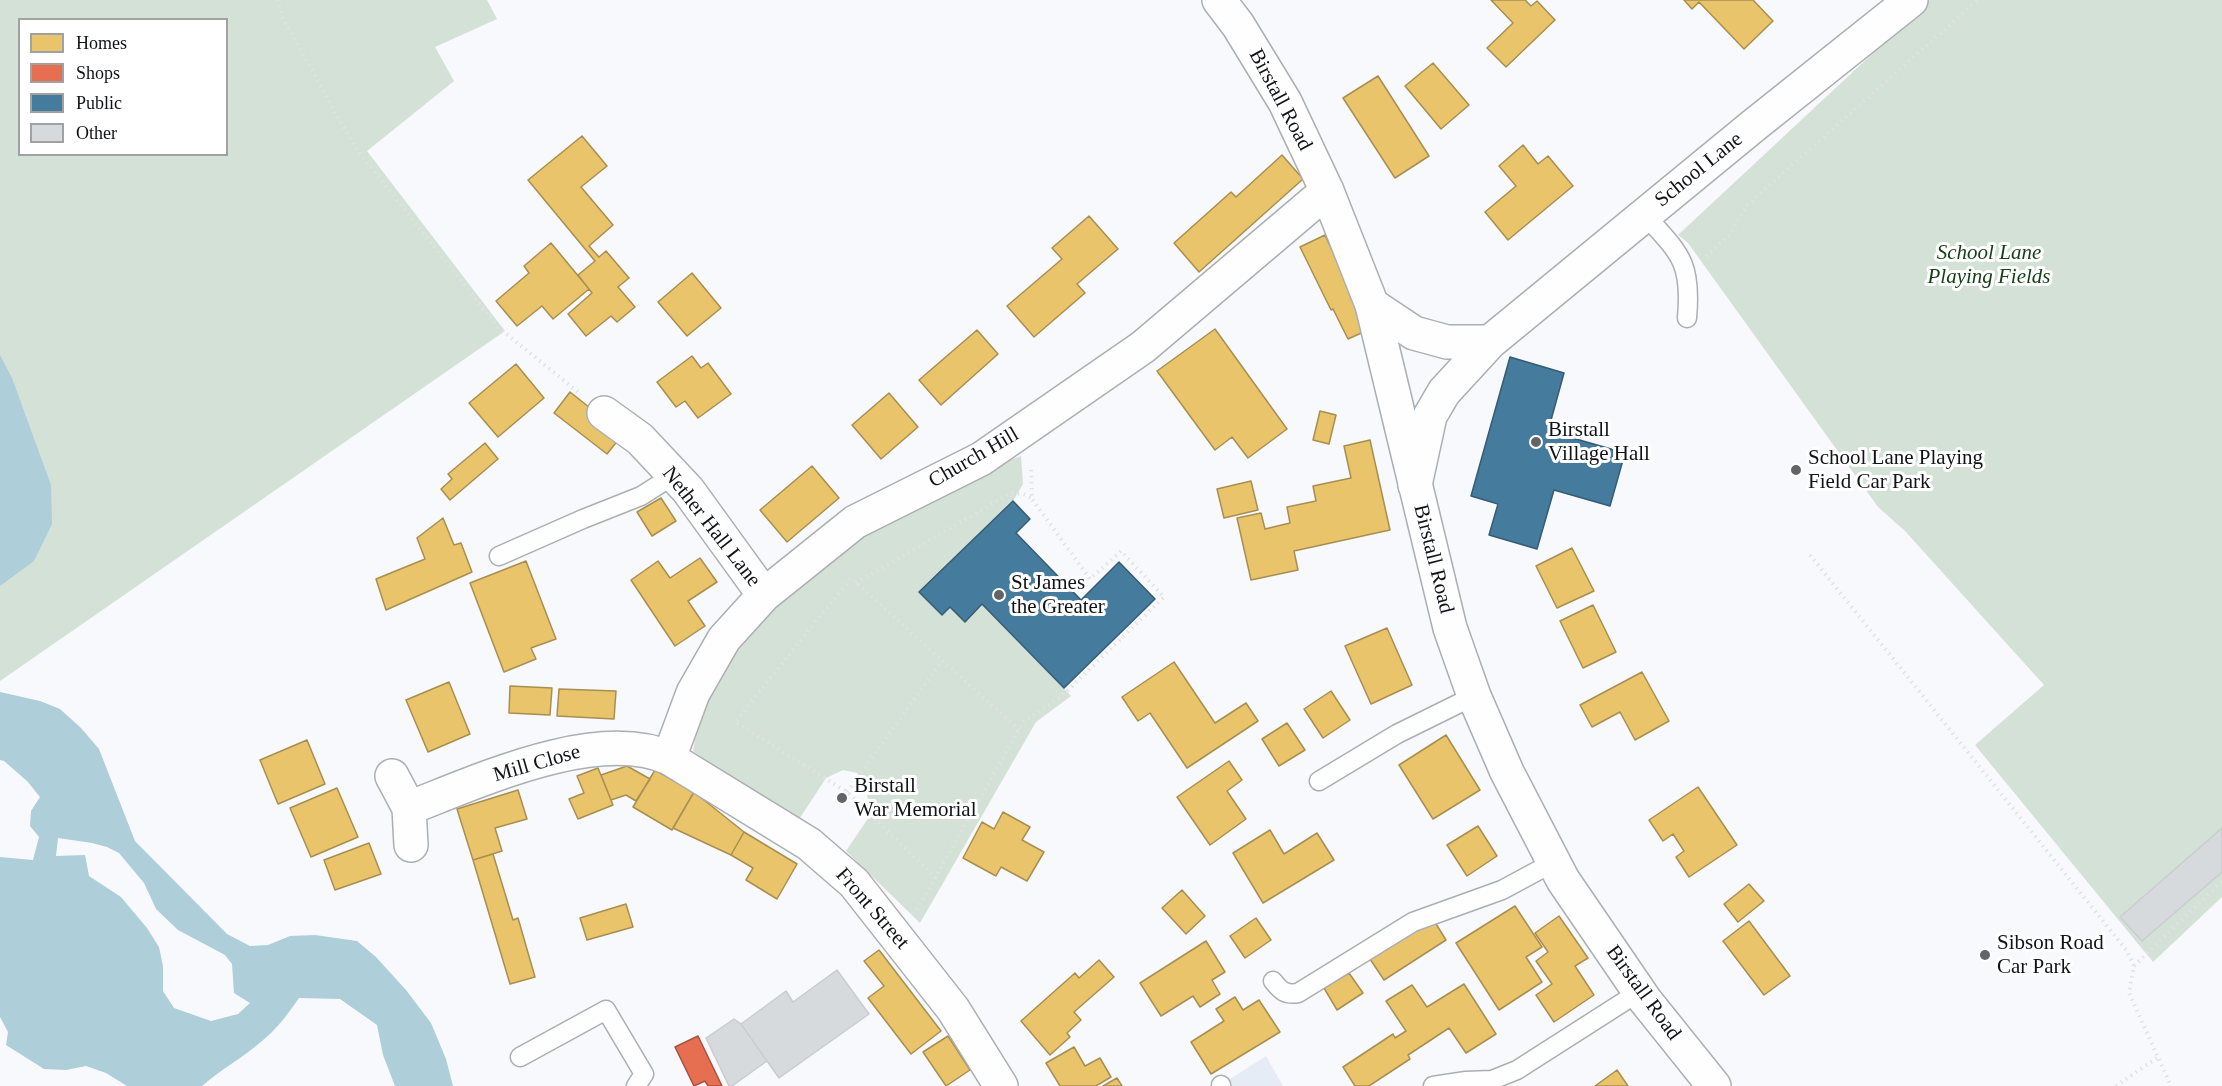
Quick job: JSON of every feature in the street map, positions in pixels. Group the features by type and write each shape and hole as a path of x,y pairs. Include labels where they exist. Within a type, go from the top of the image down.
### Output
{"street":[{"name":"Birstall Road","path":"1219,0 1238,25 1285,102 1327,191 1372,305 1450,628 1474,696 1507,772 1563,880 1640,992 1714,1086"},
{"name":"School Lane","path":"1415,485 1430,416 1444,392 1490,342 1911,0"},
{"name":"Church Hill","path":"669,758 693,693 724,639 764,596 855,522 981,459 1143,347 1327,191"},
{"path":"1372,305 1414,333 1447,342 1490,342"},
{"name":"Nether Hall Lane","path":"604,413 640,439 688,490 764,596"},
{"name":"Mill Close","path":"409,808 503,772 586,749 629,748 653,751 669,758"},
{"name":"Front Street","path":"669,758 809,844 854,882 953,1010 989,1082"},
{"path":"392,776 409,808 411,845"}],"lane":[{"path":"1645,215 1677,251 1686,272 1689,296 1687,318"},
{"path":"499,556 642,496 674,475"},
{"path":"1319,781 1397,734 1474,696"},
{"path":"1273,981 1282,992 1298,993 1413,922 1502,890 1554,862"},
{"path":"1433,1086 1492,1080 1517,1070 1640,992"},
{"path":"520,1057 606,1010 644,1074 636,1086"}],"path":[{"path":"278,0 284,18 354,146 498,327 604,413"},
{"path":"1686,272 1731,233 1746,206 1977,0"},
{"path":"1029,426 1032,499"},
{"path":"856,583 1011,493 1023,494 1032,499 1090,579 1121,551 1164,597 1062,696 1023,722 900,940"},
{"path":"1810,555 2127,951 2134,966"},
{"path":"936,878 847,792 735,722 851,578 1018,730"},
{"path":"847,792 942,661"},
{"path":"2171,1086 2129,993 2134,966 2222,881"},
{"path":"2116,1086 2157,1058"}],"shaded area":[{"path":"1266,1056 1283,1086 1219,1086"}],"green space":[{"path":"0,0 487,0 497,19 435,47 454,81 367,151 505,331 0,681"},
{"name":"School Lane Playing Fields","path":"1930,0 2222,0 2222,897 2153,962 1975,745 2044,685 1905,531 1878,507 1688,243 1678,235"},
{"path":"1021,456 1023,484 1013,501 919,592 941,615 950,607 965,621 982,604 1071,696 1036,722 920,923 846,851 871,814 865,786 857,773 843,770 826,778 796,824 693,751 699,717 721,668 766,610 869,530 989,468"}],"water":[{"path":"0,355 12,378 51,485 52,524 34,561 0,586"},
{"path":"0,692 40,701 60,709 99,749 135,841 227,934 250,946 268,945 290,936 315,935 357,941 376,957 406,990 431,1023 446,1059 453,1086 395,1086 383,1055 377,1025 340,999 299,998 282,1021 267,1036 202,1086 127,1086 106,1073 86,1066 66,1070 44,1069 6,1045 8,1032 0,1017 0,857 33,860 39,837 30,826 31,811 40,797 27,781 0,760","holes":["58,838 92,843 119,853 144,883 156,909 178,930 225,955 232,964 234,993 250,1003 238,1014 211,1021 174,1008 163,991 163,966 159,947 147,928 121,897 89,876 85,855 56,856"]}],"building: Homes":[{"path":"1491,0 1525,0 1531,6 1537,1 1555,20 1506,67 1487,48 1513,23"},
{"path":"1684,0 1753,0 1773,21 1744,49 1699,2 1692,9"},
{"path":"1433,63 1469,105 1441,129 1405,86"},
{"path":"1378,76 1429,156 1395,178 1343,98"},
{"path":"582,136 607,166 581,187 613,225 589,246 599,257 606,251 629,278 618,287 635,307 617,322 611,316 586,336 568,314 592,293 578,275 595,261 528,180"},
{"path":"1523,145 1538,164 1548,156 1573,186 1508,240 1485,212 1516,186 1499,166"},
{"path":"1282,155 1303,179 1199,272 1174,243 1231,192 1236,197"},
{"path":"1089,216 1118,249 1077,284 1085,293 1034,337 1007,306 1062,259 1052,248"},
{"path":"1325,235 1368,330 1348,339 1300,247"},
{"path":"551,243 589,289 553,319 542,306 517,326 496,301 529,273 524,266"},
{"path":"692,273 721,308 687,336 658,302"},
{"path":"1215,329 1287,429 1248,458 1232,437 1215,450 1157,371"},
{"path":"977,330 998,354 941,405 919,380"},
{"path":"692,356 701,368 708,363 731,394 698,418 685,401 676,407 657,382"},
{"path":"516,364 544,398 498,437 469,403"},
{"path":"570,392 623,434 607,454 554,413"},
{"path":"889,393 918,427 881,459 852,425"},
{"path":"1320,411 1336,415 1329,444 1313,440"},
{"path":"1370,440 1390,530 1294,551 1298,570 1251,580 1237,518 1261,513 1265,529 1290,523 1287,507 1316,501 1313,486 1351,478 1344,446"},
{"path":"485,443 498,459 450,500 441,489 452,479 448,474"},
{"path":"812,466 839,498 787,542 760,510"},
{"path":"1251,481 1258,510 1224,518 1217,489"},
{"path":"661,498 676,521 652,536 637,512"},
{"path":"443,518 454,545 461,543 472,572 386,610 376,579 425,559 417,538"},
{"path":"1572,548 1594,591 1557,608 1536,566"},
{"path":"700,558 717,582 688,601 705,626 675,646 631,580 658,561 670,578"},
{"path":"526,561 556,639 531,648 536,659 504,672 470,583"},
{"path":"1593,605 1616,652 1583,668 1560,621"},
{"path":"1387,628 1412,685 1371,704 1345,646"},
{"path":"1174,662 1215,723 1246,703 1258,721 1187,768 1150,713 1138,721 1122,697"},
{"path":"1642,672 1669,721 1635,740 1620,712 1592,727 1580,705"},
{"path":"449,682 470,734 428,752 406,700"},
{"path":"510,686 552,688 550,715 509,713"},
{"path":"559,689 616,691 614,719 557,716"},
{"path":"1331,691 1350,720 1323,738 1304,709"},
{"path":"1287,723 1305,750 1279,766 1262,739"},
{"path":"1446,735 1480,790 1433,819 1399,765"},
{"path":"307,740 325,784 278,804 260,760"},
{"path":"1229,761 1242,780 1227,791 1246,819 1210,845 1177,797"},
{"path":"627,766 650,779 636,801 626,795 611,800 601,775"},
{"path":"598,768 613,805 578,819 569,799 584,793 577,776"},
{"path":"655,770 694,792 672,830 633,807"},
{"path":"1698,787 1737,845 1689,877 1676,857 1684,851 1673,834 1663,841 1649,820"},
{"path":"337,788 358,837 311,857 290,808"},
{"path":"518,790 527,819 495,828 502,851 473,860 457,809"},
{"path":"694,792 744,832 731,855 673,828"},
{"path":"1003,812 1030,827 1022,840 1044,852 1027,881 1001,867 996,876 963,858 982,822 994,829"},
{"path":"1478,826 1497,856 1467,876 1447,845"},
{"path":"1270,830 1284,854 1317,833 1334,860 1263,903 1233,853"},
{"path":"744,832 797,864 777,899 746,880 753,868 731,855"},
{"path":"369,843 381,874 335,890 324,860"},
{"path":"493,854 513,920 518,918 535,977 510,984 473,860"},
{"path":"1749,884 1764,901 1738,922 1724,904"},
{"path":"1182,890 1205,916 1186,934 1162,908"},
{"path":"626,904 633,927 587,940 580,918"},
{"path":"1515,906 1542,947 1526,957 1542,982 1499,1010 1456,943"},
{"path":"1559,916 1588,958 1575,966 1594,995 1554,1022 1536,995 1552,984 1536,961 1548,952 1535,933"},
{"path":"1256,918 1271,940 1245,958 1230,936"},
{"path":"1433,919 1446,940 1384,980 1370,959"},
{"path":"1749,921 1790,976 1764,995 1723,941"},
{"path":"1206,941 1225,972 1212,980 1220,994 1200,1007 1193,996 1161,1016 1140,983"},
{"path":"879,950 941,1031 911,1054 868,998 884,986 864,961"},
{"path":"1099,960 1114,977 1074,1012 1081,1020 1067,1033 1070,1037 1050,1055 1021,1021 1075,973 1079,978"},
{"path":"1349,973 1363,993 1337,1010 1324,988"},
{"path":"1464,984 1496,1034 1466,1053 1449,1028 1408,1055 1410,1059 1369,1086 1355,1086 1343,1067 1393,1034 1395,1038 1406,1031 1386,1001 1412,985 1427,1007"},
{"path":"1235,997 1243,1010 1259,1000 1280,1032 1211,1074 1191,1042 1224,1021 1216,1009"},
{"path":"948,1036 970,1070 946,1086 923,1052"},
{"path":"1074,1047 1085,1066 1100,1058 1111,1077 1096,1086 1060,1086 1046,1063"},
{"path":"1617,1070 1628,1086 1595,1086"},
{"path":"1117,1078 1122,1086 1103,1086"}],"building: Shops":[{"path":"698,1036 722,1086 708,1086 705,1081 694,1086 675,1047"}],"building: Public":[{"name":"Birstall Village Hall","path":"1510,357 1564,373 1548,431 1625,453 1610,506 1554,490 1537,549 1489,535 1498,504 1471,496"},
{"name":"St James the Greater","path":"1013,501 1030,519 1016,533 1081,600 1119,562 1155,599 1064,688 982,604 965,622 950,607 942,615 919,592"}],"building: Other":[{"path":"2222,828 2222,872 2142,941 2120,917"},
{"path":"837,970 869,1014 779,1078 741,1024 786,991 793,1002"},
{"path":"734,1019 741,1024 767,1061 729,1086 706,1038"}],"place":[{"name":"Birstall Village Hall","path":"1536,442"},
{"name":"School Lane Playing Field Car Park","path":"1796,470"},
{"name":"St James the Greater","path":"999,595"},
{"name":"Birstall War Memorial","path":"842,798"},
{"name":"Sibson Road Car Park","path":"1985,955"}]}
